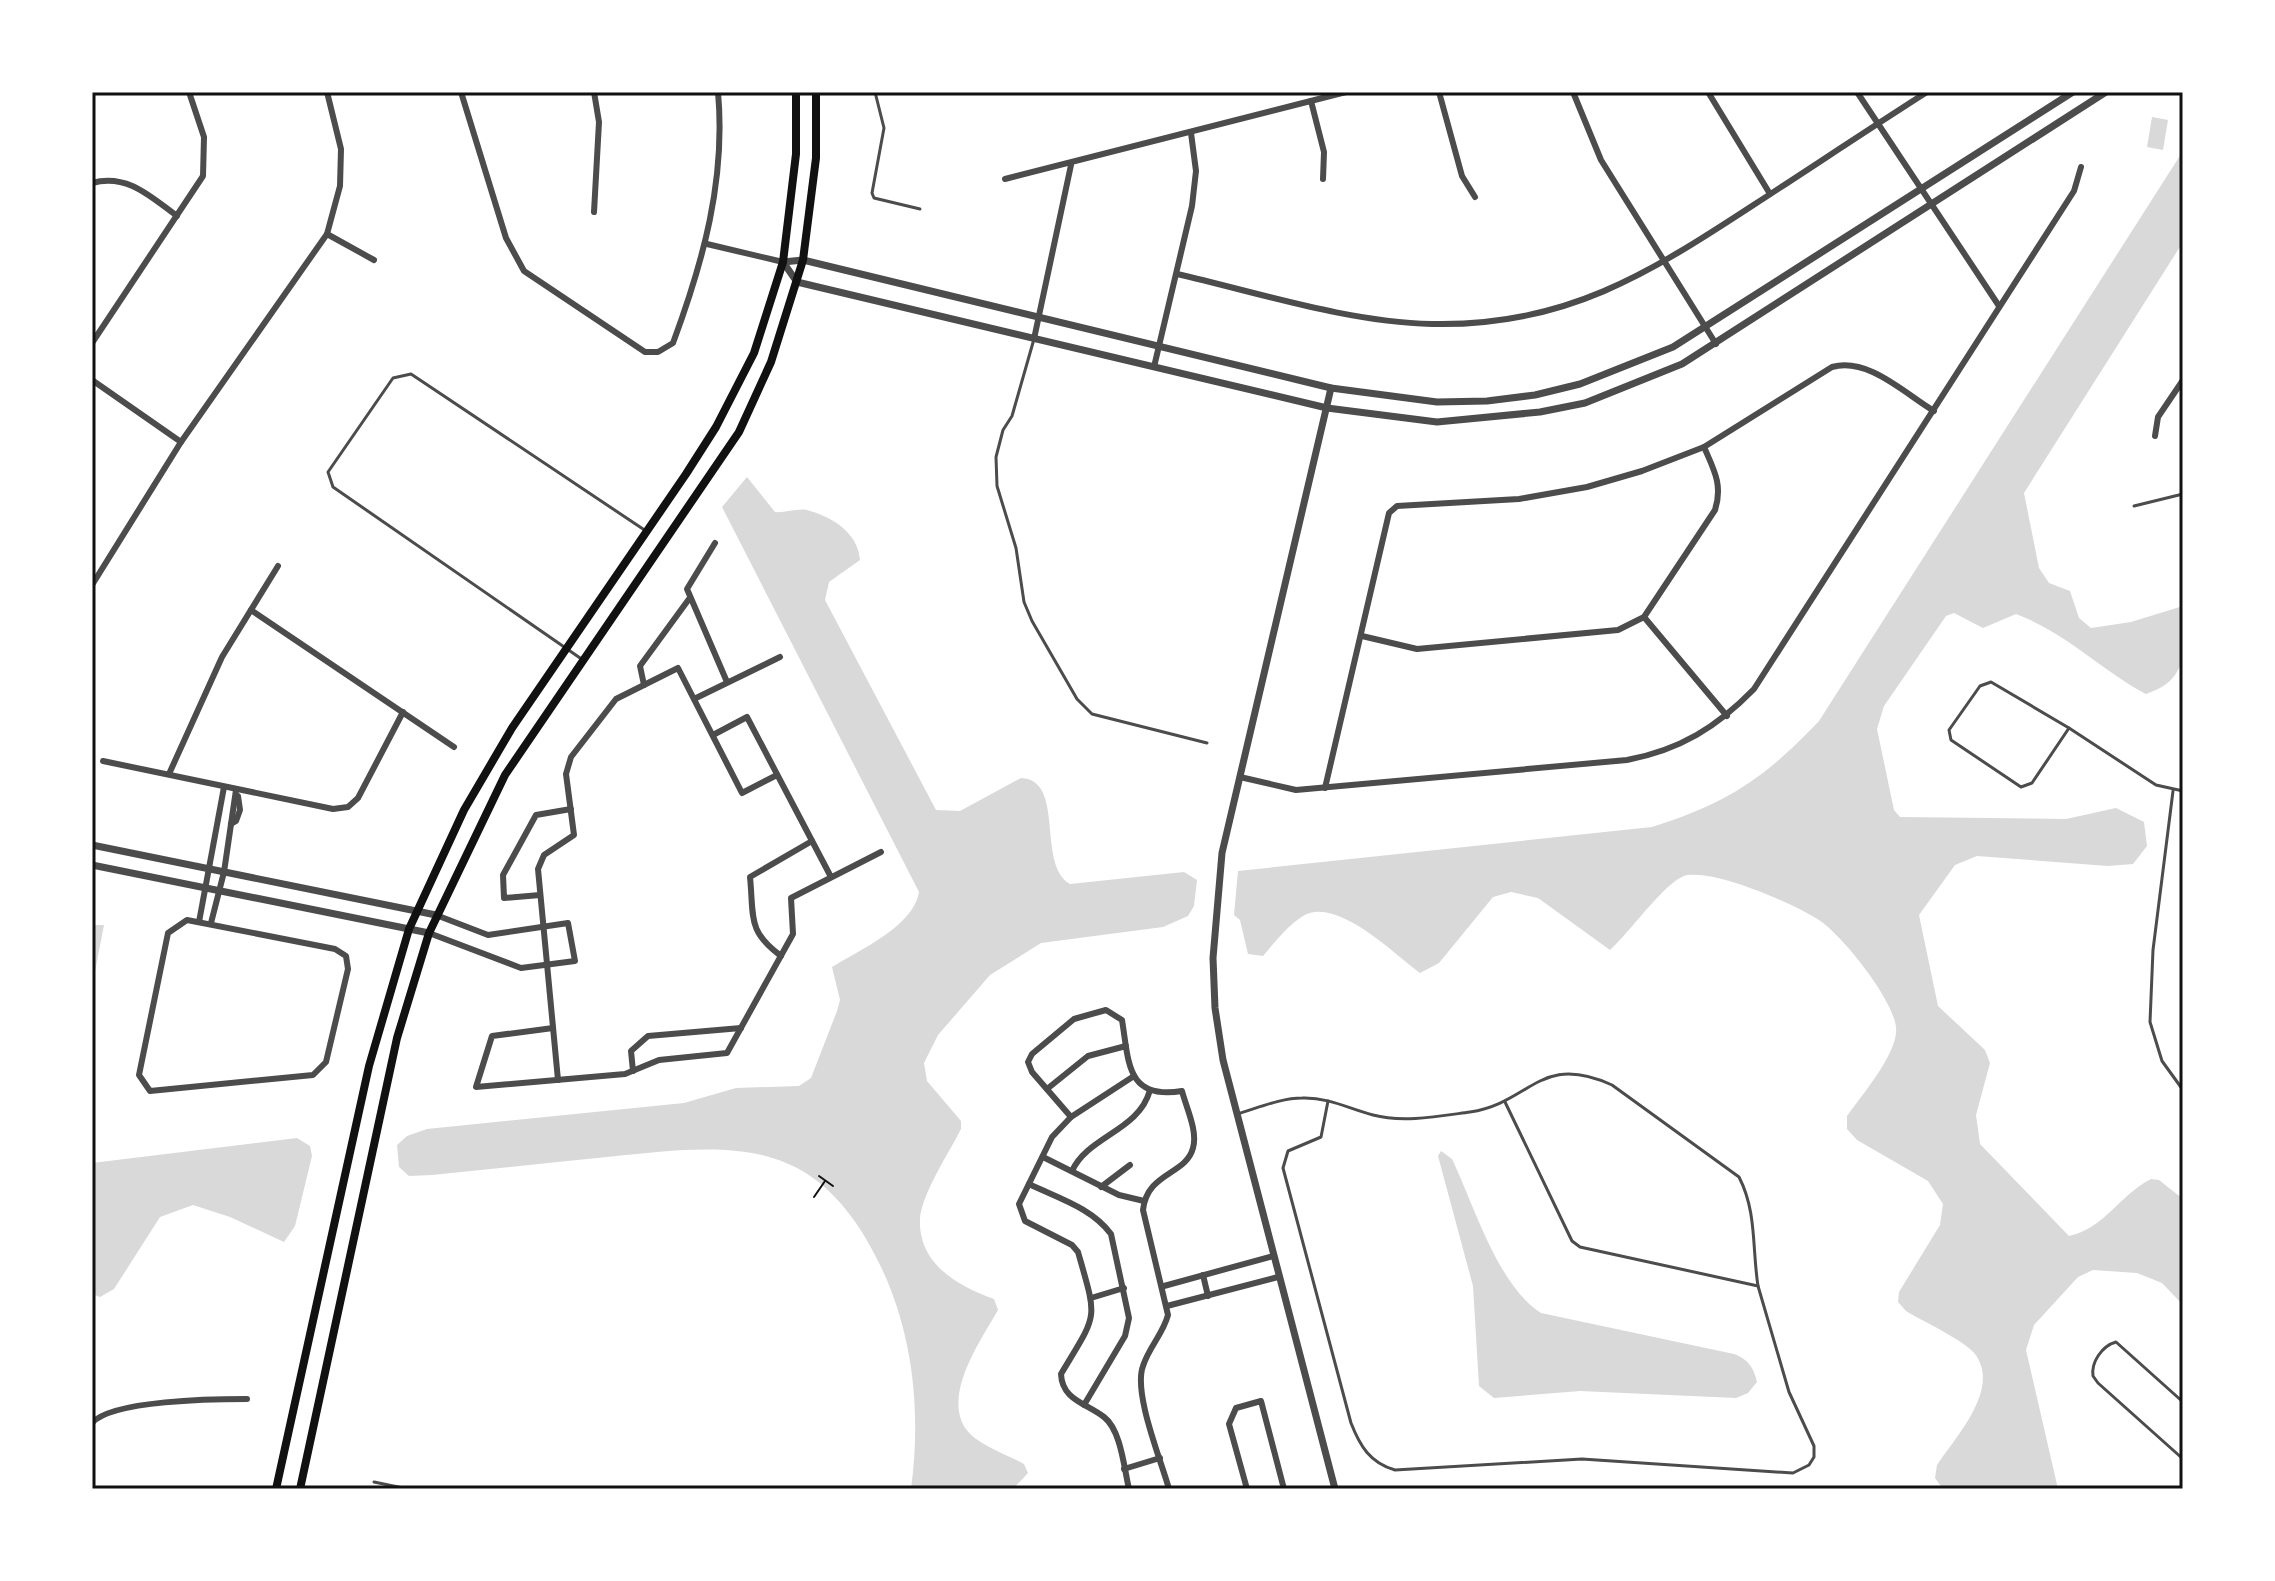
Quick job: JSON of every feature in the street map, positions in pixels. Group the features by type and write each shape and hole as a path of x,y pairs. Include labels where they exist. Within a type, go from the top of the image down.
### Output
{"main road":[{"path":"276,1489 369,1066 409,929 464,810 512,728 686,474 754,353 783,262 796,154 796,92"},
{"path":"300,1489 397,1038 429,933 505,775 739,432 771,362 803,260 816,158 816,92"}],"street":[{"path":"92,343 199,184 205,156 204,137 189,92"},
{"path":"92,585 181,442 327,234 340,186 341,149 327,92"},
{"path":"461,92 506,238 524,271 645,352 658,352 673,343 707,244 717,174 718,92"},
{"path":"594,92 599,122 594,212"},
{"path":"1005,179 1071,165 1346,92"},
{"path":"1439,92 1462,176 1475,197"},
{"path":"1573,92 1601,160 1716,344"},
{"path":"1708,92 1770,194"},
{"path":"1857,92 1999,306"},
{"path":"1177,274 1372,318 1430,324 1479,323 1570,306 1613,290 1664,263 1927,92"},
{"path":"707,244 783,262 803,260 1331,388 1437,402 1487,401 1535,395 1580,384 1630,366 1705,327 2073,92"},
{"path":"783,262 797,282 1327,408 1437,422 1540,412 1585,403 1638,384 1716,344 2106,92"},
{"path":"1311,101 1324,152 1323,179"},
{"path":"1154,367 1177,274 1196,171 1191,133"},
{"path":"1034,339 1071,165"},
{"path":"1240,777 1296,790 1627,760 1660,754 1689,741 1727,716 1754,689 1934,411 2074,191 2081,167"},
{"path":"92,183 118,180 138,187 177,216"},
{"path":"327,234 374,260"},
{"path":"1325,788 1389,513 1397,506 1519,499 1587,487 1642,471 1704,447 1832,367 1847,363 1863,367 1934,411"},
{"path":"92,380 181,442"},
{"path":"2155,436 2158,417 2183,380"},
{"path":"1331,388 1222,853 1213,958 1217,1021 1235,1114 1335,1489"},
{"path":"1362,636 1417,649 1618,630 1644,617 1715,510 1720,493 1718,478 1704,447"},
{"path":"715,543 689,581 689,599 727,682"},
{"path":"169,774 222,657 278,566"},
{"path":"644,685 640,666 689,599"},
{"path":"251,610 454,747"},
{"path":"1644,617 1727,716"},
{"path":"694,699 780,657"},
{"path":"558,1080 538,869 544,855 574,835 566,774 571,757 616,699 678,668 742,793 777,775"},
{"path":"103,761 333,809 348,807 358,798 403,712"},
{"path":"713,735 747,717 831,877"},
{"path":"199,922 224,787"},
{"path":"218,821 231,824 236,821 240,810 236,790"},
{"path":"540,895 504,898 503,875 536,815 571,809"},
{"path":"211,923 224,872 231,824"},
{"path":"781,956 761,941 756,933 750,877 812,841"},
{"path":"92,845 436,915 488,935 568,923 575,961 521,968 429,933 92,865"},
{"path":"553,1028 492,1036 476,1087 633,1071 659,1060 727,1053 793,934 791,898 881,852"},
{"path":"187,920 211,923 335,949 346,956 348,969 326,1062 321,1071 313,1075 150,1091 143,1085 139,1075 168,933 187,920"},
{"path":"1071,1117 1028,1062 1032,1054 1074,1019 1106,1010 1122,1020 1134,1076 1150,1090 1182,1091 1193,1133 1193,1148 1187,1157 1151,1184 1143,1210 1167,1306 1163,1332 1143,1364 1140,1376 1169,1489"},
{"path":"633,1071 631,1051 648,1036 741,1028"},
{"path":"1047,1089 1088,1056 1126,1046"},
{"path":"1129,1489 1113,1427 1065,1393 1061,1374 1093,1320 1091,1298 1078,1252 1072,1245 1025,1221 1019,1204 1052,1137 1071,1117 1134,1076"},
{"path":"1072,1171 1084,1156 1138,1115 1146,1105 1150,1090"},
{"path":"1043,1157 1101,1187 1144,1201"},
{"path":"1101,1187 1130,1165"},
{"path":"1029,1184 1099,1219 1111,1234 1129,1305 1125,1336 1084,1405"},
{"path":"1164,1286 1273,1256"},
{"path":"1203,1275 1208,1296"},
{"path":"1167,1306 1278,1277"},
{"path":"1091,1298 1124,1288"},
{"path":"92,1423 98,1416 126,1408 247,1399"},
{"path":"1247,1489 1229,1424 1236,1408 1261,1401 1284,1489"},
{"path":"1124,1469 1160,1458"}],"lane":[{"path":"875,92 884,128 872,193 874,198 920,209"},
{"path":"1034,339 996,457 997,486 1016,548 1024,602 1032,621 1071,690 1092,714 1207,743"},
{"path":"583,660 333,487 328,472 393,378 411,374 646,531"},
{"path":"2134,506 2183,494"},
{"path":"2069,728 2032,783 2021,787 1951,740 1949,730 1980,686 1991,682 2069,728 2156,785 2183,791"},
{"path":"2173,791 2153,950 2150,1022 2162,1061 2183,1090"},
{"path":"1235,1114 1288,1099 1328,1101 1397,1119 1472,1112 1505,1102 1543,1078 1575,1074 1597,1078 1739,1177 1751,1207 1758,1286 1789,1392 1814,1446 1814,1457 1803,1470 1793,1473 1582,1459 1395,1470 1382,1466 1358,1442 1351,1423 1283,1168 1288,1151 1321,1137 1328,1101"},
{"path":"1505,1102 1572,1241 1580,1247 1758,1286"},
{"path":"2183,1402 2116,1342 2110,1344 2094,1361 2093,1376 2098,1383 2183,1459"},
{"path":"374,1482 408,1489"}],"path":[{"path":"819,1176 833,1186"},
{"path":"814,1197 825,1181"}],"shaded area":[{"path":"2152,117 2168,120 2163,150 2147,147"},
{"path":"2183,151 2183,242 2024,493 2039,568 2049,583 2070,591 2079,618 2091,628 2131,622 2183,606 2183,648 2178,670 2161,688 2146,694 2035,622 2016,614 1983,628 1954,613 1946,616 1884,706 1877,729 1894,810 1900,817 2066,819 2116,808 2144,822 2147,846 2133,864 2108,866 1977,856 1955,865 1919,915 1938,1006 1985,1050 1990,1063 1976,1115 1980,1144 2069,1236 2092,1226 2151,1179 2159,1180 2183,1199 2183,1305 2162,1283 2137,1273 2093,1270 2078,1277 2034,1325 2026,1350 2058,1489 1943,1489 1935,1478 1937,1465 1973,1412 1983,1382 1982,1368 1970,1349 1906,1311 1898,1302 1899,1292 1940,1225 1943,1204 1928,1181 1857,1140 1847,1129 1847,1116 1886,1061 1896,1027 1893,1015 1876,985 1853,953 1829,928 1774,897 1718,878 1688,875 1670,885 1610,950 1538,898 1511,892 1493,897 1439,963 1420,973 1347,920 1316,912 1292,924 1263,956 1248,954 1240,920 1234,915 1238,871 1652,827 1724,798 1762,773 1819,721"},
{"path":"747,477 775,512 803,510 817,513 835,522 855,542 860,560 829,582 825,600 936,810 960,811 1021,778 1035,782 1043,793 1054,859 1060,874 1070,884 1184,872 1197,880 1194,906 1188,916 1163,927 1041,943 990,975 938,1035 924,1063 927,1081 961,1121 961,1129 925,1198 920,1219 921,1235 933,1261 943,1271 954,1280 994,1299 998,1310 974,1352 958,1400 960,1415 971,1434 1024,1464 1028,1473 1013,1489 911,1489 915,1405 908,1349 893,1295 857,1225 830,1193 801,1171 770,1157 735,1151 696,1150 432,1175 409,1176 399,1167 397,1145 407,1136 427,1129 684,1103 736,1088 799,1086 811,1078 837,1011 840,1000 832,967 883,936 907,916 915,904 919,892 722,507"},
{"path":"92,925 104,925 92,987"},
{"path":"297,1138 310,1146 312,1156 295,1226 284,1242 230,1217 193,1205 160,1217 114,1289 100,1297 92,1294 92,1163"},
{"path":"1441,1151 1452,1159 1500,1265 1526,1301 1541,1313 1734,1354 1750,1365 1757,1382 1748,1393 1736,1398 1580,1391 1494,1398 1479,1386 1473,1286 1438,1156"}]}
